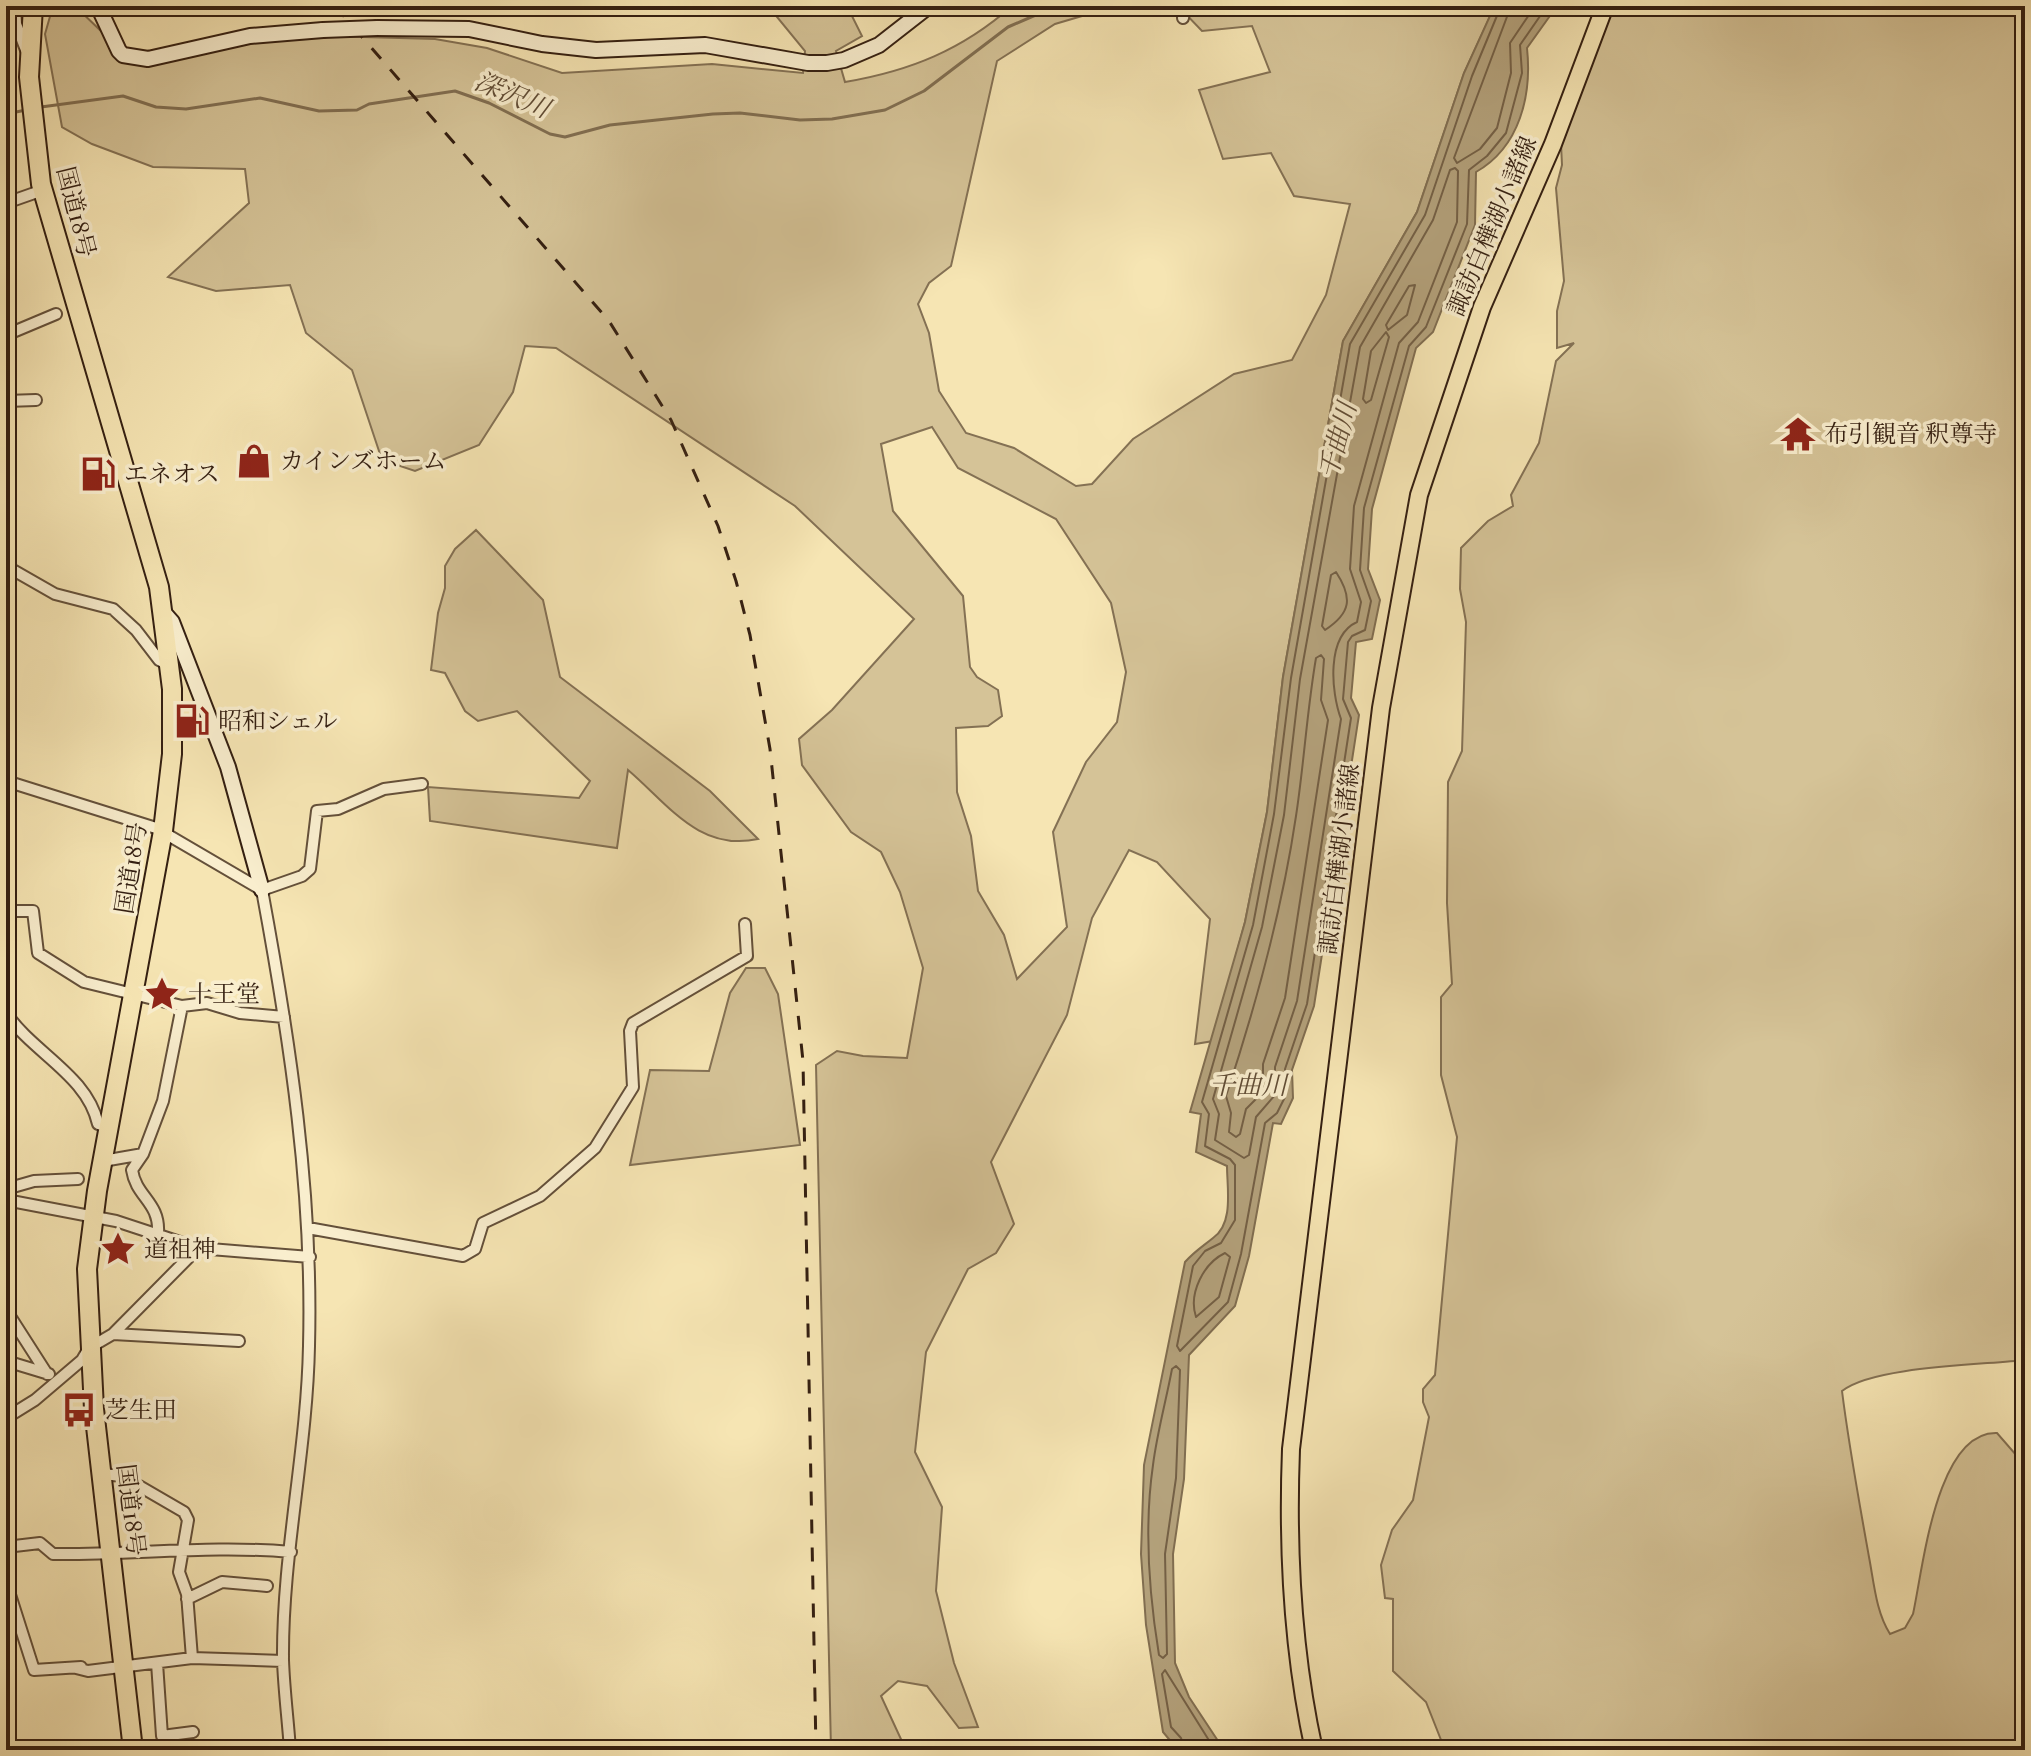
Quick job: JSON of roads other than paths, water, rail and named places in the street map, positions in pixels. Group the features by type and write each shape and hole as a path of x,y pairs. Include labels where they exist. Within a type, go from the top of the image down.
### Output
{"highway":[{"name":"国道18号","path":"33,6 29,68 42,187 164,613 171,666 172,754 163,831 93,1215 87,1269 89,1348 133,1750"}],"main road":[{"name":"諏訪白樺湖小諸線","path":"1314,1750 1296,1664 1290,1589 1287,1533 1291,1449 1381,708 1419,495 1482,307 1553,144 1605,6"}],"street":[{"path":"15,6 29,68"},
{"path":"98,6 119,51 148,59 250,36 377,28 469,29 542,44 596,50 705,45 808,63 844,60 879,45 927,7"},
{"path":"1183,18 1185,6"},
{"path":"6,34 18,30"},
{"path":"6,203 42,187"},
{"path":"6,335 56,314"},
{"path":"6,401 36,400"},
{"path":"6,566 55,594 113,609 136,630 159,660 192,673"},
{"path":"164,613 172,622 231,777 262,890 295,1078 310,1257 305,1413 283,1661 290,1750"},
{"path":"6,781 163,831 262,890"},
{"path":"262,890 302,876 310,869 317,811 338,809 384,789 422,784"},
{"path":"6,911 33,911 38,953 84,982 182,1006 207,1003 240,1013 284,1017"},
{"path":"308,1228 463,1256 475,1249 483,1223 540,1196 595,1148 633,1087 630,1031 633,1023 747,956 745,924"},
{"path":"158,1233 159,1214 134,1181 132,1170 143,1154 163,1101 182,1006"},
{"path":"6,1013 19,1032 93,1103 98,1124 109,1127"},
{"path":"103,1161 143,1154"},
{"path":"6,1189 34,1181 78,1179"},
{"path":"6,1200 93,1215 198,1248 310,1257"},
{"path":"6,1418 35,1400 52,1375 82,1360 89,1348 113,1334 198,1248"},
{"path":"6,1310 52,1375"},
{"path":"113,1334 239,1341"},
{"path":"6,1361 52,1375"},
{"path":"102,1474 122,1476 184,1512 188,1520 179,1572 187,1599 192,1658"},
{"path":"6,1547 40,1543 53,1554 112,1555 238,1547 291,1552"},
{"path":"6,1582 34,1670 192,1658 283,1661"},
{"path":"187,1599 222,1582 267,1586"},
{"path":"157,1663 162,1736 193,1732"}],"water":[{"name":"千曲川","path":"1557,6 1527,48 1525,101 1513,134 1503,149 1476,172 1475,225 1433,332 1416,348 1372,509 1368,569 1380,600 1372,639 1356,642 1351,698 1359,715 1314,1006 1292,1070 1293,1098 1281,1124 1273,1123 1249,1256 1235,1306 1189,1355 1184,1479 1173,1554 1175,1663 1189,1697 1224,1750 1178,1750 1163,1732 1146,1625 1141,1554 1144,1465 1185,1262 1220,1232 1227,1215 1227,1166 1196,1152 1201,1114 1190,1112 1245,922 1267,812 1283,677 1343,341 1417,212 1464,73 1494,7"}],"waterway":[{"name":"深沢川","path":"41,107 123,96 156,107 186,109 260,98 319,111 357,110 369,104 455,91 489,103 550,134 565,137 610,125 713,114 832,119 885,110 924,91 1008,27 1038,14 1074,6"},
{"name":"深沢川","path":"6,114 26,110"},
{"path":"6,1745 13,1750"}],"railway":[{"path":"335,6 609,321 671,420 718,526 736,581 750,635 770,749 803,1061 816,1750"}],"place":[{"name":"布引観音 釈尊寺","path":"1798,434"},
{"name":"カインズホーム","path":"254,461"},
{"name":"エネオス","path":"98,474"},
{"name":"昭和シェル","path":"192,721"},
{"name":"十王堂","path":"162,994"},
{"name":"道祖神","path":"118,1249"},
{"name":"芝生田","path":"79,1410"}]}
